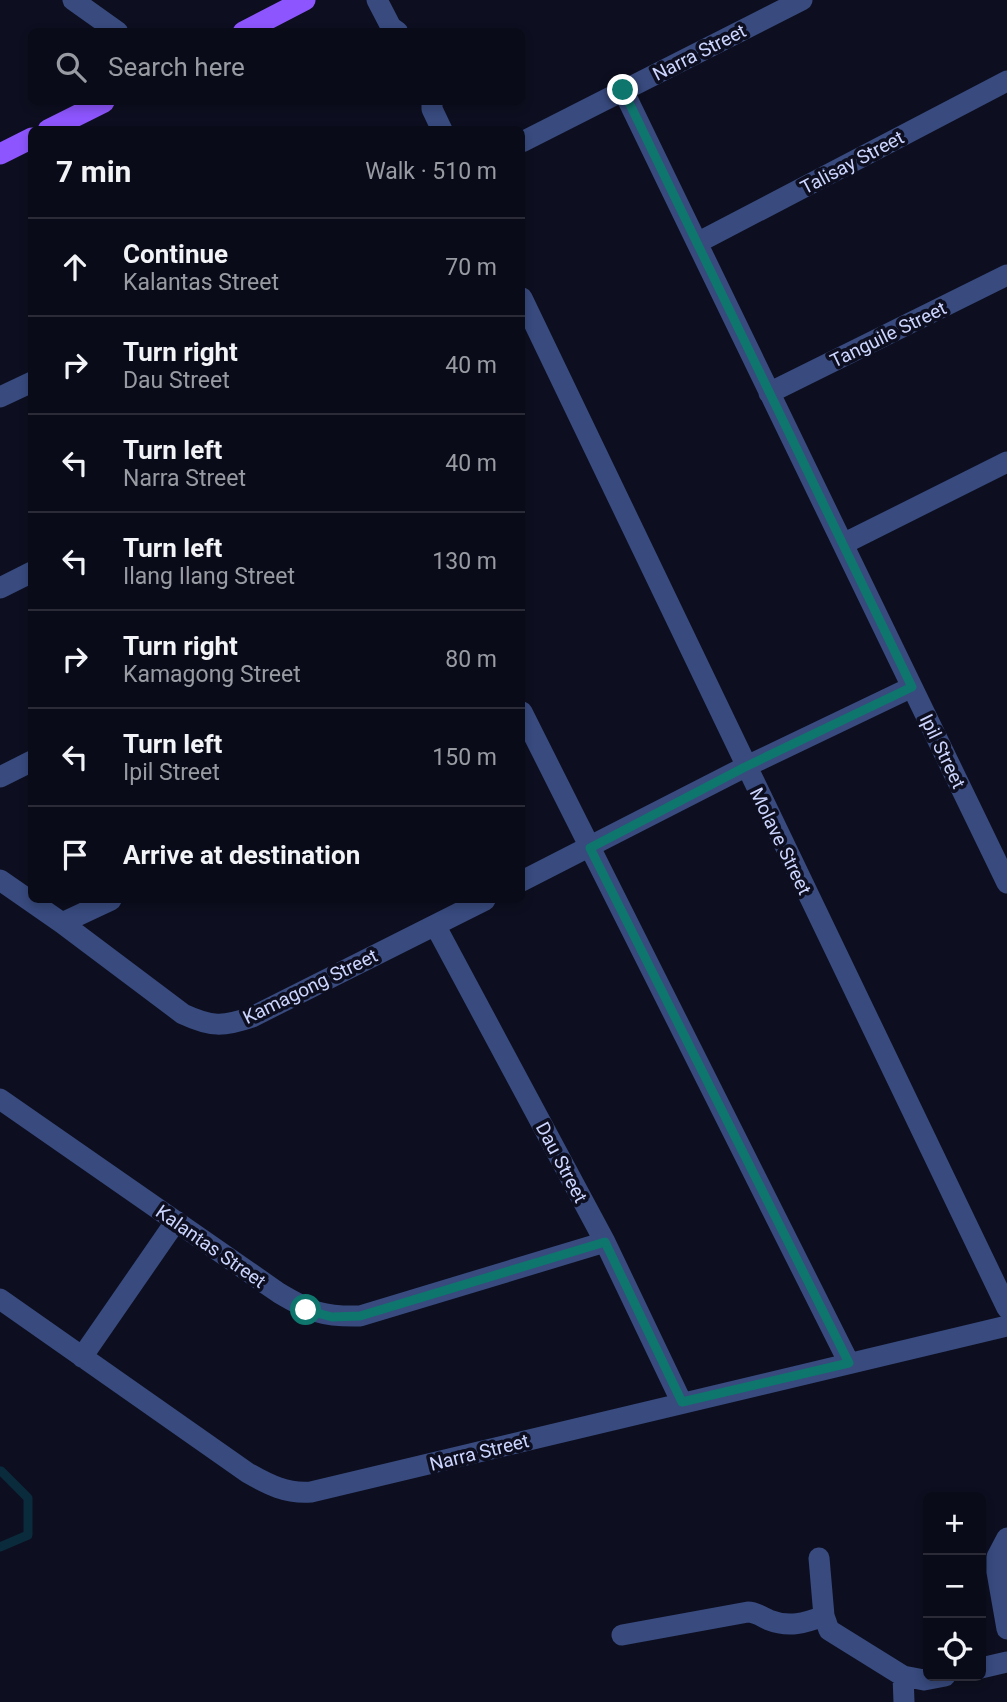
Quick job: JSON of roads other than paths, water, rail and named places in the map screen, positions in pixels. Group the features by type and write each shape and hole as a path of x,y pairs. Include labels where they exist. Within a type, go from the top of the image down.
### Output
{"main road":[{"path":"251,28 305,0"},
{"path":"56,126 98,105"},
{"path":"0,154 28,140"}],"street":[{"path":"73,0 112,28"},
{"path":"377,0 392,28"},
{"name":"Narra Street","path":"525,140 802,0"},
{"name":"Talisay Street","path":"697,243 1007,80"},
{"name":"Ipil Street","path":"623,90 1007,883"},
{"path":"430,105 440,126"},
{"name":"Tanguile Street","path":"769,393 1007,275"},
{"name":"Molave Street","path":"525,304 1007,1308"},
{"path":"0,397 28,384"},
{"path":"843,544 1007,463"},
{"path":"0,588 28,574"},
{"path":"525,880 745,767 912,687"},
{"path":"525,718 849,1363"},
{"path":"0,777 28,763"},
{"name":"Kamagong Street","path":"0,880 28,899"},
{"name":"Kamagong Street","path":"33,903 183,1014 202,1023 217,1026 253,1017 479,903"},
{"path":"62,923 105,903"},
{"name":"Dau Street","path":"435,925 605,1242 682,1402"},
{"name":"Kalantas Street","path":"0,1099 306,1310 332,1317 360,1316 605,1242"},
{"path":"82,1357 176,1221"},
{"name":"Narra Street","path":"0,1299 248,1473 278,1488 296,1493 311,1492 1007,1326"},
{"path":"1007,1538 997,1557 1007,1629"},
{"path":"819,1558 824,1616 829,1630 902,1676 923,1680"},
{"path":"622,1635 748,1612 786,1625 800,1625 824,1616"},
{"path":"986,1667 1007,1662"},
{"path":"902,1676 904,1702"}],"waterway":[{"path":"0,1547 28,1535 28,1498 1,1471"}]}
